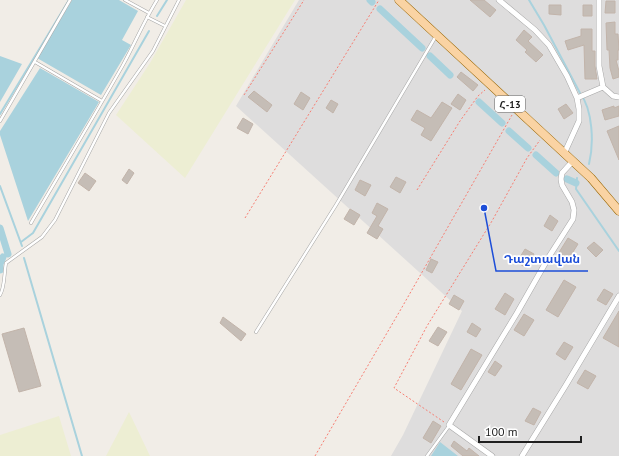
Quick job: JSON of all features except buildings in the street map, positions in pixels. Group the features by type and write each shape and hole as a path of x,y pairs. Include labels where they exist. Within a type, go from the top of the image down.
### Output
{"main road":[{"name":"Հ-13","path":"399,0 590,178 618,207"}],"street":[{"path":"499,0 535,30 549,45 567,76 577,98 579,122 564,154"},
{"path":"599,0 599,66 603,87 613,96 619,97"},
{"path":"577,98 603,87"},
{"path":"492,456 449,425 573,219 574,210 572,202 562,185 561,179 562,173 572,162"},
{"path":"522,456 619,296"}],"lane":[{"path":"0,121 70,0"},
{"path":"125,0 149,13"},
{"path":"31,223 102,101 157,0"},
{"path":"0,295 3,290 6,263 42,237 55,220 110,113 153,51 179,0"},
{"path":"147,17 165,26"},
{"path":"256,332 336,205 437,35"},
{"path":"35,62 102,101"},
{"path":"427,456 449,425"}],"path":[{"path":"244,95 304,0"},
{"path":"245,218 379,0"},
{"path":"417,190 460,121 478,96 490,85"},
{"path":"315,456 401,309 507,122 516,109"},
{"path":"449,425 394,388 428,326 492,221 527,158 544,135"}],"shaded area":[{"path":"299,0 619,0 619,456 391,456 403,435 462,311 236,106"}],"green space":[{"path":"186,0 295,0 185,178 116,115 150,63"},
{"path":"129,412 150,456 106,456"},
{"path":"59,416 71,456 0,456 0,435"}],"water":[{"path":"72,0 119,0 138,11 122,40 131,45 101,95 37,58"},
{"path":"0,56 22,64 0,102"},
{"path":"40,68 99,102 28,221 0,131"},
{"path":"440,442 458,456 431,456"}],"waterway":[{"path":"0,114 69,0"},
{"path":"157,16 167,0"},
{"path":"529,0 588,108 592,137 589,164"},
{"path":"380,9 422,48"},
{"path":"21,242 33,233 149,31"},
{"path":"430,56 450,75"},
{"path":"479,102 502,123"},
{"path":"509,131 528,148"},
{"path":"536,155 556,173"},
{"path":"577,178 576,189 619,251"},
{"path":"567,179 576,183"},
{"path":"0,186 22,246"},
{"path":"0,228 8,254"},
{"path":"0,270 0,264 3,257"},
{"path":"24,258 82,456"}],"place":[{"name":"Դաշտավան","path":"484,208"}]}
